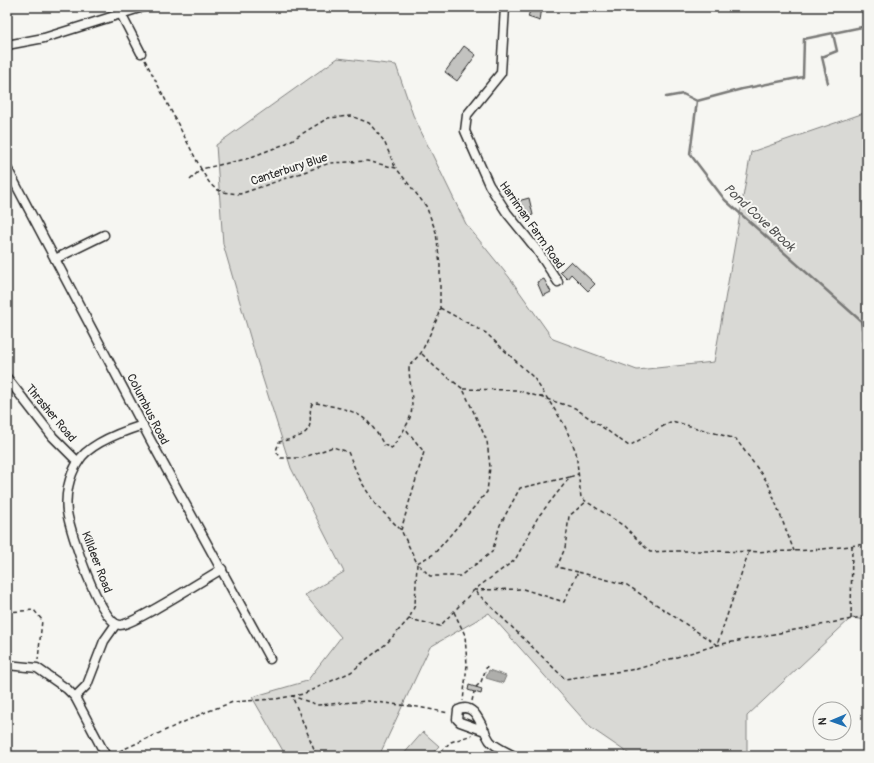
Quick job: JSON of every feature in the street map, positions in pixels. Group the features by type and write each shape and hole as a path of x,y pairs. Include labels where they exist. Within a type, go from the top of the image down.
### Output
{"street":[{"path":"7,46 44,38 143,7"},
{"name":"Harriman Farm Road","path":"505,7 501,73 467,115 465,131 489,185 507,213 537,250 558,282"},
{"path":"121,14 141,53"},
{"name":"Columbus Road","path":"7,168 143,425 270,659"},
{"path":"55,259 104,235"},
{"name":"Thrasher Road","path":"7,378 53,437 78,462"},
{"name":"Killdeer Road","path":"116,624 110,619 101,605 79,552 70,525 67,497 69,483 78,462 83,456 104,441 120,433 143,425"},
{"path":"75,697 87,685 104,641 116,624 122,625 129,622 222,569"},
{"path":"7,665 37,668 67,689 75,697 107,756"},
{"path":"485,731 460,722 457,715 458,710 466,708 474,712 485,731 491,742 514,756"}],"path":[{"name":"Canterbury Blue","path":"141,53 211,187 224,193 240,194 330,163 367,161 396,168"},
{"path":"190,180 201,170 246,159 285,144 328,118 351,116 369,123 384,141 396,168 426,206 436,232 440,265 440,308 437,319 421,353 409,366 412,401 411,415 405,428 392,448 384,445 368,420 350,411 316,403 312,404 309,410 310,424 307,432 300,436 279,442 276,451 281,458 302,458 333,447 348,452 359,478 376,504 401,530 417,563 430,576 460,576 492,552 500,525 520,488 570,477 578,473"},
{"path":"440,308 486,333 534,378 564,424 576,452 581,498 624,526 650,552 689,550 794,550 867,544"},
{"path":"417,563 434,554 487,492 490,468 487,442 463,389 436,368 421,353"},
{"path":"463,389 516,390 576,408 629,446 672,421 736,439 768,482 794,550"},
{"path":"540,397 546,397"},
{"path":"401,530 424,452 405,428"},
{"path":"409,619 440,626 474,590 516,560 538,517 570,477"},
{"path":"586,502 569,516 565,548 557,567 628,585 717,645"},
{"path":"850,619 852,546"},
{"path":"717,645 749,551"},
{"path":"107,756 120,752 206,712 233,702 275,699 303,694 351,672 387,643 409,619 415,604 414,587 417,563"},
{"path":"474,590 523,589 564,602 578,572"},
{"path":"474,590 565,679 637,669 717,645 867,616"},
{"path":"7,612 34,610 42,620 37,668"},
{"path":"454,612 464,635 467,665 466,708"},
{"path":"476,687 481,682 487,666"},
{"path":"466,708 474,692"},
{"path":"292,696 318,705 367,701 418,707 457,715"},
{"path":"292,696 317,756"},
{"path":"435,756 451,742 485,731"}],"shaded area":[{"path":"338,58 396,65 413,115 466,224 509,277 553,339 637,370 714,362 751,152 867,112 867,620 851,618 747,716 747,756 632,756 591,728 489,613 430,647 379,756 286,756 252,697 307,681 341,637 305,595 344,572 291,468 255,354 223,244 216,145"},
{"path":"489,670 506,676 503,683 486,678"},
{"path":"423,732 439,746 430,756 402,756"}],"building":[{"path":"531,7 542,7 540,21 528,17"},
{"path":"464,46 476,55 457,81 445,72"},
{"path":"529,198 533,215 522,218 518,201"},
{"path":"571,261 595,284 588,291 571,274 567,279 560,272"},
{"path":"544,279 551,292 543,296 537,282"},
{"path":"469,685 482,689 481,694 468,690"}],"waterway":[{"name":"Pond Cove Brook","path":"867,26 804,39 803,77 742,89 697,101 690,154 725,200 861,321 867,366"},
{"path":"828,83 822,57 837,51 833,34"},
{"path":"666,97 683,94 697,101"}]}
